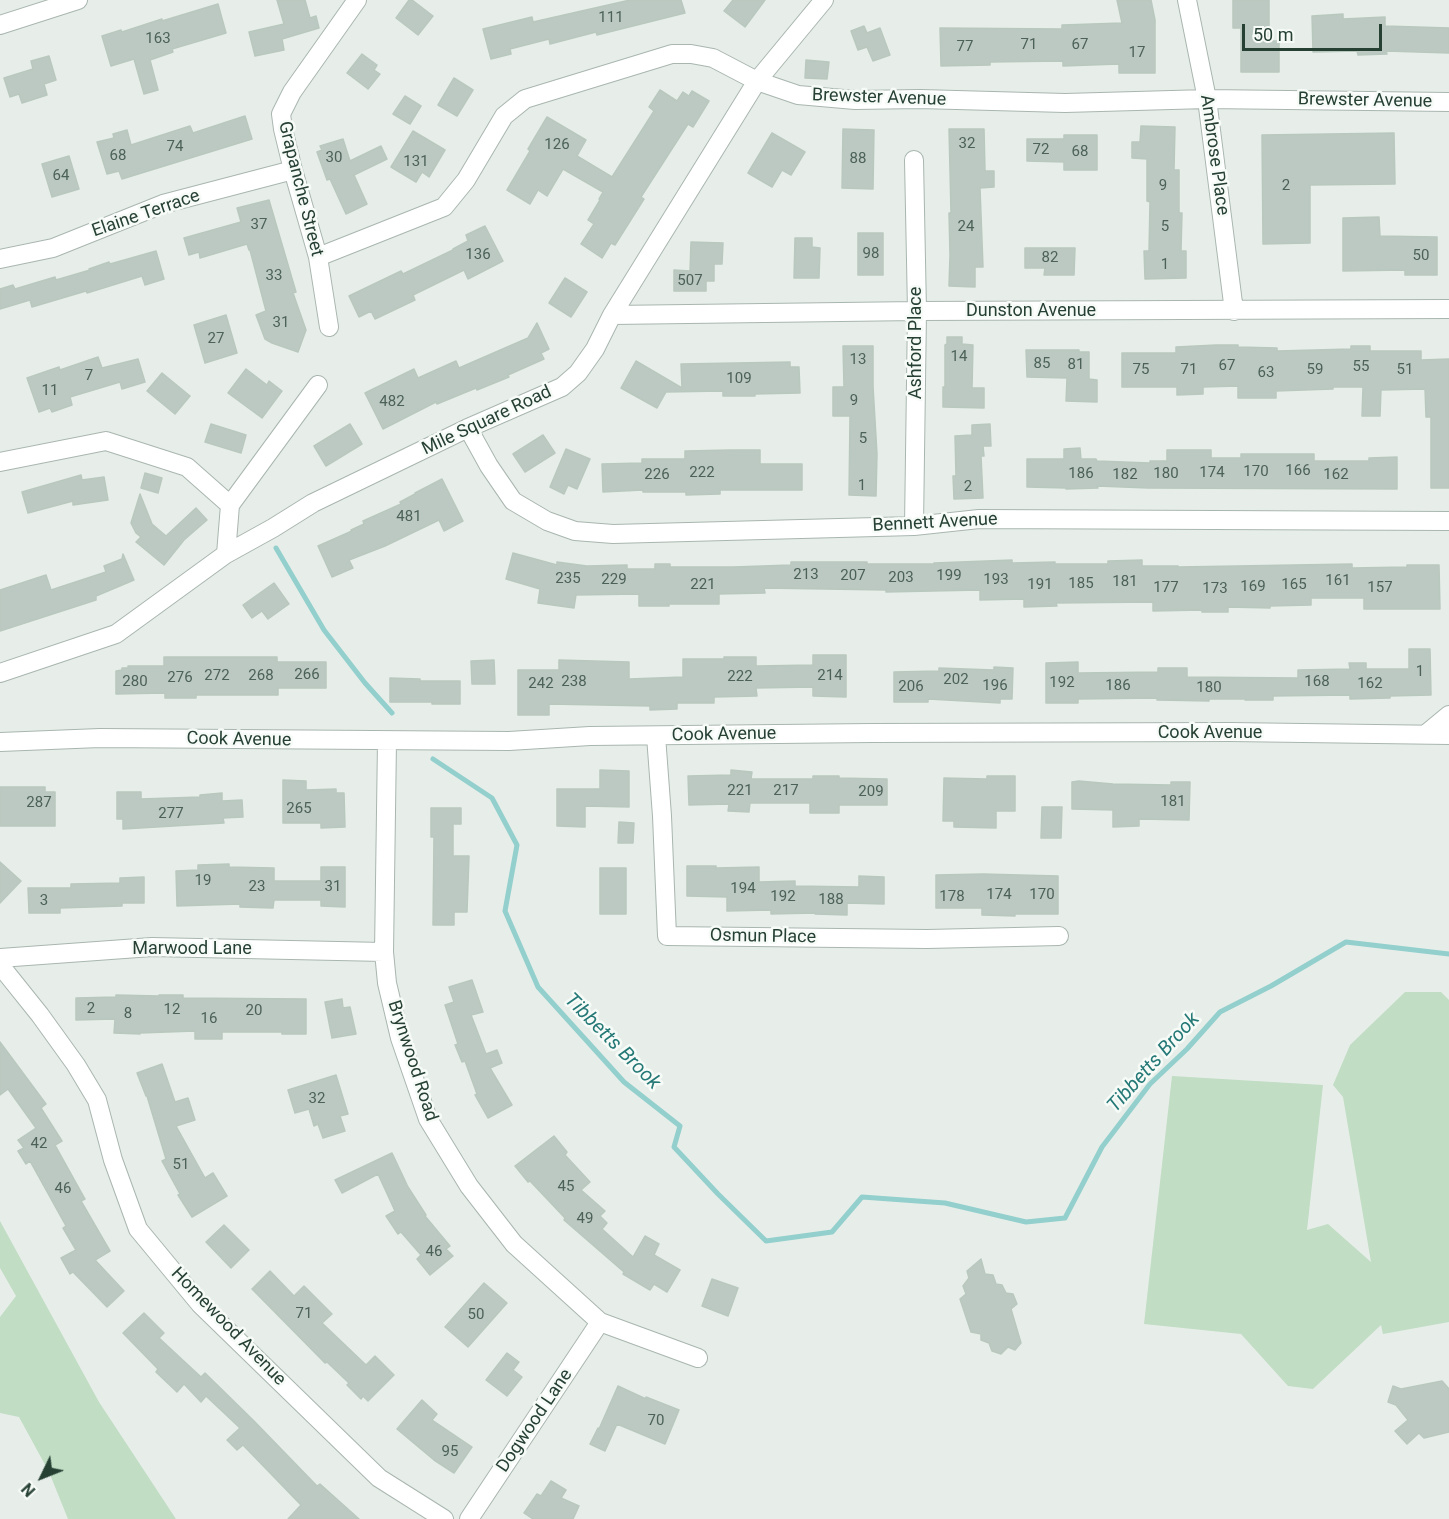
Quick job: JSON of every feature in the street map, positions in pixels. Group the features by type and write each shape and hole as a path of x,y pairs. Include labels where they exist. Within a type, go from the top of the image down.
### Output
{"street":[{"path":"0,25 78,0"},
{"name":"Grapanche Street","path":"329,327 318,257 293,170 281,114 292,92 357,0"},
{"name":"Mile Square Road","path":"0,673 116,634 226,554 313,503 468,428 562,387 578,373 595,349 612,315 757,81 824,0"},
{"name":"Ambrose Place","path":"1187,0 1207,99 1234,310"},
{"name":"Brewster Avenue","path":"318,257 444,207 466,180 504,116 525,99 672,54 691,54 713,58 757,81 798,95 855,100 920,99 1065,103 1207,99 1449,102"},
{"name":"Ashford Place","path":"914,160 917,311 914,526"},
{"name":"Elaine Terrace","path":"0,259 53,248 163,204 293,170"},
{"name":"Dunston Avenue","path":"612,315 917,311 1449,309"},
{"path":"226,554 230,505 318,386"},
{"name":"Bennett Avenue","path":"468,428 489,466 513,501 547,521 575,531 613,534 914,526 979,519 1449,520"},
{"path":"0,462 106,441 187,467 230,505"},
{"path":"1426,734 1449,716"},
{"name":"Cook Avenue","path":"0,742 100,738 509,741 590,736 1230,732 1449,735"},
{"name":"Osmun Place","path":"656,736 667,936 927,939 1059,936"},
{"name":"Brynwood Road","path":"387,741 384,951 387,983 400,1038 428,1119 469,1186 514,1244 600,1322 698,1358"},
{"name":"Marwood Lane","path":"0,958 152,948 384,951"},
{"name":"Homewood Avenue","path":"0,965 76,1065 97,1100 113,1160 138,1229 200,1304 379,1478 444,1519"},
{"name":"Dogwood Lane","path":"469,1519 600,1322"}],"green space":[{"path":"1405,992 1441,992 1449,1000 1449,1322 1383,1334 1381,1325 1313,1389 1288,1386 1241,1334 1144,1324 1172,1076 1323,1085 1307,1230 1328,1224 1371,1262 1343,1097 1333,1085 1350,1045"},
{"path":"0,1221 99,1402 176,1519 68,1519 49,1472 19,1417 0,1413 0,1317 16,1296 0,1268"}],"building":[{"path":"277,0 305,0 310,18 316,16 319,28 282,39 284,50 255,56 249,32 284,24"},
{"path":"409,0 433,16 418,35 396,18"},
{"path":"630,0 681,0 685,13 550,44 549,39 510,49 511,54 491,59 483,29 532,17 533,22"},
{"path":"733,0 765,0 745,27 724,11"},
{"path":"1117,0 1151,0 1155,20 1155,73 1119,73 1119,64 1063,66 1063,61 990,62 990,65 941,66 940,28 1062,29 1062,25 1122,23"},
{"path":"1233,0 1269,0 1269,41 1279,41 1279,72 1241,72 1241,28 1233,28"},
{"path":"218,4 226,33 172,49 173,52 150,60 158,90 144,94 134,59 111,66 102,36"},
{"path":"1343,14 1343,19 1385,17 1385,26 1449,28 1449,53 1386,51 1387,54 1358,55 1357,51 1313,52 1312,16"},
{"path":"864,26 867,33 880,28 890,55 873,61 867,47 858,50 851,31"},
{"path":"362,54 377,65 374,70 380,74 368,89 347,73"},
{"path":"49,56 56,80 44,84 47,95 22,103 19,94 10,97 4,78 33,69 31,61"},
{"path":"806,60 829,62 827,79 805,78"},
{"path":"454,78 473,90 457,116 438,105"},
{"path":"660,90 677,101 683,92 689,96 692,91 709,101 693,127 688,124 641,197 644,199 615,245 611,243 602,258 581,244 594,224 588,220 603,192 563,169 547,196 538,190 530,204 507,190 547,117 586,140 577,156 612,177 654,111 649,107"},
{"path":"405,96 421,106 410,124 393,114"},
{"path":"245,116 252,139 122,179 119,171 107,174 97,142 114,138 113,134 127,130 131,145 190,126 193,133"},
{"path":"1141,126 1175,127 1174,170 1179,170 1179,213 1182,213 1181,251 1186,251 1186,278 1145,279 1144,251 1149,251 1150,202 1147,201 1147,159 1132,158 1132,142 1140,142"},
{"path":"843,129 874,130 873,189 842,188"},
{"path":"949,129 984,129 985,171 994,171 994,187 980,188 983,267 975,267 975,287 949,286 949,213 951,213"},
{"path":"413,131 445,150 429,177 422,172 416,182 391,167"},
{"path":"772,133 805,152 791,175 782,170 772,187 748,173"},
{"path":"1394,133 1395,184 1310,185 1310,243 1263,244 1262,135"},
{"path":"1064,135 1097,135 1097,170 1064,170 1064,162 1027,161 1027,139 1064,139"},
{"path":"343,139 350,161 381,146 387,159 354,175 367,204 346,214 330,179 327,180 317,152 322,150 320,146"},
{"path":"69,156 79,189 52,197 42,164"},
{"path":"269,200 296,292 293,293 306,330 298,352 265,339 256,315 266,311 247,244 200,258 199,252 189,255 184,238 241,222 237,208"},
{"path":"1379,217 1380,236 1437,237 1437,275 1405,275 1405,270 1343,271 1343,218"},
{"path":"485,226 503,261 468,279 464,270 413,295 415,300 375,319 371,311 359,317 349,296 401,271 403,274 453,250 468,241 466,235"},
{"path":"858,233 883,233 883,275 858,275"},
{"path":"795,238 812,238 812,247 820,248 819,278 794,278"},
{"path":"691,242 723,243 722,264 714,264 714,281 706,281 706,291 674,291 674,270 690,271"},
{"path":"1025,248 1075,248 1074,275 1044,275 1045,268 1025,268"},
{"path":"156,251 164,279 145,285 142,276 32,307 30,300 0,309 0,289 13,285 15,289 55,277 56,280 109,262 110,264"},
{"path":"565,278 587,292 571,317 549,303"},
{"path":"226,315 237,353 205,363 194,325"},
{"path":"537,323 549,349 541,353 544,359 477,390 476,388 437,404 436,402 383,429 365,393 414,369 418,378 456,361 459,368 528,338"},
{"path":"947,337 962,337 962,344 973,345 972,388 984,388 984,408 943,407"},
{"path":"1216,345 1277,348 1277,351 1351,349 1351,346 1370,346 1370,351 1421,351 1421,360 1449,359 1449,488 1431,488 1431,417 1426,417 1425,389 1381,390 1380,416 1362,416 1363,387 1276,391 1276,398 1238,398 1238,386 1203,387 1203,394 1177,395 1177,387 1122,387 1122,353 1176,353 1176,347"},
{"path":"843,346 873,346 877,454 876,496 849,495 850,416 833,416 833,387 844,387"},
{"path":"1026,350 1089,352 1089,379 1097,380 1097,402 1066,401 1067,378 1027,377"},
{"path":"98,357 102,368 138,359 145,382 122,389 120,382 70,397 72,405 52,412 50,408 39,412 27,378"},
{"path":"636,361 682,388 681,364 790,362 790,367 799,367 800,393 723,396 723,391 666,392 657,408 621,388"},
{"path":"246,369 267,385 269,381 282,391 262,418 228,393"},
{"path":"162,373 190,396 175,414 147,391"},
{"path":"211,424 246,435 241,453 205,442"},
{"path":"350,424 362,444 326,466 314,446"},
{"path":"990,424 991,446 983,446 984,456 981,456 983,498 954,499 955,436 972,435 972,425"},
{"path":"543,435 555,453 525,472 513,454"},
{"path":"1080,448 1081,459 1150,463 1150,461 1167,461 1167,450 1211,450 1211,458 1241,458 1241,454 1314,454 1314,461 1369,461 1369,458 1397,457 1397,489 1027,487 1027,459 1064,459 1064,449"},
{"path":"566,449 590,459 577,489 568,485 564,494 550,487"},
{"path":"760,450 760,464 802,464 802,490 720,490 720,494 686,495 686,492 643,492 643,490 603,492 602,464 642,463 642,459 685,459 685,451"},
{"path":"145,473 162,478 158,493 141,488"},
{"path":"81,475 82,480 104,477 108,500 73,505 73,501 28,513 22,492"},
{"path":"442,479 463,521 444,531 439,520 385,546 349,560 353,568 332,577 318,546 352,531 364,524 363,521 401,504 400,502"},
{"path":"140,494 152,524 166,536 196,508 207,520 184,540 164,565 136,542 141,537 131,523"},
{"path":"513,553 557,565 557,562 587,566 627,565 627,569 655,569 655,564 670,564 670,567 733,567 791,565 791,562 934,564 1012,560 1012,563 1108,564 1108,561 1142,560 1142,566 1178,567 1352,564 1352,568 1439,565 1440,609 1364,609 1364,598 1311,598 1311,605 1270,606 1270,608 1228,607 1228,612 1153,611 1153,602 1056,603 1057,606 1024,607 1024,599 980,600 980,590 886,592 886,590 764,588 765,593 719,594 719,604 669,604 669,606 639,606 639,594 576,595 574,608 538,603 540,589 506,579"},
{"path":"123,554 134,580 96,596 96,600 0,631 0,590 46,575 51,590 106,572 104,566 122,559"},
{"path":"274,583 289,604 268,619 262,611 252,618 243,605"},
{"path":"1409,649 1430,649 1431,695 1350,699 1350,695 1273,696 1273,700 1209,699 1209,701 1157,700 1157,698 1078,699 1078,703 1046,703 1046,663 1078,662 1078,673 1158,672 1158,668 1187,668 1187,677 1298,678 1298,670 1350,669 1349,663 1366,663 1366,669 1409,669"},
{"path":"813,655 846,655 846,697 813,696 813,687 756,688 757,696 714,697 714,703 677,703 677,709 650,710 650,706 549,704 549,715 518,715 518,670 559,670 559,660 629,662 629,679 683,677 683,659 756,657 756,666 813,665"},
{"path":"164,657 277,657 277,662 326,662 326,688 278,688 278,695 196,695 196,698 165,698 165,693 116,694 116,671 128,668 128,666 164,666"},
{"path":"494,660 495,684 472,684 471,661"},
{"path":"994,667 1013,668 1012,699 1000,699 1000,703 928,699 928,702 894,702 894,672 939,671 939,668 994,670"},
{"path":"390,678 460,681 460,704 390,702"},
{"path":"600,770 629,771 629,807 585,806 585,827 557,826 557,789 600,789"},
{"path":"731,770 752,772 751,779 813,779 813,776 839,776 839,778 887,779 887,805 839,805 839,813 810,813 810,803 750,803 749,812 728,811 729,804 689,805 688,776 731,775"},
{"path":"987,776 1015,776 1015,811 996,811 996,828 954,827 954,821 943,821 944,778 987,779"},
{"path":"283,780 306,781 306,790 336,789 336,793 344,793 345,827 321,828 321,823 283,823"},
{"path":"1072,782 1171,785 1171,782 1190,782 1189,820 1139,819 1139,826 1113,827 1113,810 1072,809"},
{"path":"0,787 45,787 45,792 55,792 55,826 0,826"},
{"path":"117,792 141,792 141,799 200,797 200,795 222,793 222,801 242,800 243,817 223,818 224,823 123,829 123,819 117,819"},
{"path":"1042,807 1062,807 1061,838 1041,838"},
{"path":"431,808 461,808 461,824 453,824 453,856 469,856 467,912 454,912 454,925 433,925 434,837 431,837"},
{"path":"619,822 634,823 633,843 618,843"},
{"path":"0,862 21,881 0,903"},
{"path":"229,864 229,867 274,868 274,881 321,881 321,867 345,867 345,907 321,906 321,900 274,900 273,908 240,907 240,904 177,906 176,871 198,870 198,865"},
{"path":"687,866 759,867 759,882 795,881 795,886 859,887 859,876 884,877 884,904 847,903 847,915 771,914 771,910 727,911 727,897 687,896"},
{"path":"600,868 626,868 626,914 600,914"},
{"path":"936,875 1058,876 1058,914 982,915 982,908 936,908"},
{"path":"144,877 144,903 60,908 60,913 29,913 28,888 71,888 71,884 120,883 120,878"},
{"path":"472,980 483,1012 471,1015 486,1054 497,1050 502,1063 490,1068 512,1105 488,1118 475,1095 477,1094 465,1061 462,1062 455,1045 458,1044 445,1005 454,1002 449,987"},
{"path":"116,995 306,999 306,1034 222,1032 222,1039 195,1039 195,1031 114,1033 115,1019 76,1020 76,998 116,997"},
{"path":"342,999 343,1008 350,1007 356,1034 332,1038 325,1002"},
{"path":"0,1042 46,1104 41,1108 62,1141 55,1145 85,1199 81,1201 110,1251 95,1260 124,1291 107,1307 73,1272 70,1274 61,1258 76,1250 63,1228 66,1226 30,1161 26,1164 18,1151 24,1148 18,1140 36,1128 8,1089 0,1095"},
{"path":"162,1064 175,1102 188,1098 195,1120 176,1126 205,1178 213,1173 227,1196 192,1217 178,1195 180,1194 162,1161 166,1159 147,1096 137,1073"},
{"path":"336,1075 348,1114 340,1116 345,1131 323,1138 318,1124 314,1126 309,1109 295,1113 288,1090"},
{"path":"554,1136 567,1152 565,1155 590,1182 581,1190 605,1211 600,1216 607,1223 602,1229 633,1257 645,1236 659,1244 654,1255 680,1270 667,1292 654,1284 650,1290 623,1274 624,1272 564,1220 565,1218 515,1166"},
{"path":"392,1153 425,1216 450,1246 446,1249 453,1256 430,1275 417,1259 421,1255 401,1232 398,1234 386,1216 395,1211 378,1174 342,1193 335,1180"},
{"path":"224,1225 249,1250 231,1268 206,1242"},
{"path":"981,1259 985,1274 993,1275 996,1284 1002,1285 1006,1293 1013,1294 1017,1304 1011,1309 1021,1343 1015,1350 1008,1347 1001,1354 992,1351 989,1343 981,1340 981,1334 971,1332 960,1299 966,1294 963,1286 969,1278 967,1271"},
{"path":"270,1271 294,1296 304,1286 332,1314 322,1323 366,1365 375,1356 394,1375 368,1401 363,1396 361,1399 347,1385 349,1383 327,1362 325,1363 252,1289"},
{"path":"712,1279 738,1288 728,1316 702,1306"},
{"path":"484,1283 507,1303 468,1347 445,1327"},
{"path":"144,1313 164,1333 159,1338 201,1377 205,1373 317,1486 320,1484 359,1519 288,1519 301,1505 243,1445 237,1450 227,1440 240,1428 206,1396 201,1402 184,1384 177,1392 156,1372 158,1369 123,1333"},
{"path":"507,1353 519,1362 513,1370 522,1377 507,1396 486,1380"},
{"path":"1442,1381 1449,1389 1449,1432 1424,1438 1419,1433 1407,1444 1395,1431 1408,1420 1396,1405 1388,1402 1393,1386 1401,1389"},
{"path":"618,1386 646,1399 646,1397 679,1410 665,1444 617,1424 605,1451 590,1444"},
{"path":"422,1400 437,1414 432,1420 472,1447 454,1473 434,1460 397,1429"},
{"path":"551,1481 566,1490 561,1498 579,1506 573,1519 533,1519 524,1513 537,1494 541,1496"}],"waterway":[{"name":"Tibbetts Brook","path":"276,548 324,630 365,683 392,713"},
{"name":"Tibbetts Brook","path":"433,759 492,798 517,845 505,911 538,987 624,1082 680,1126 674,1147 766,1241 832,1232 862,1197 945,1203 1026,1222 1065,1218 1102,1147 1150,1084 1187,1049 1220,1012 1271,986 1346,942 1449,954"}]}
